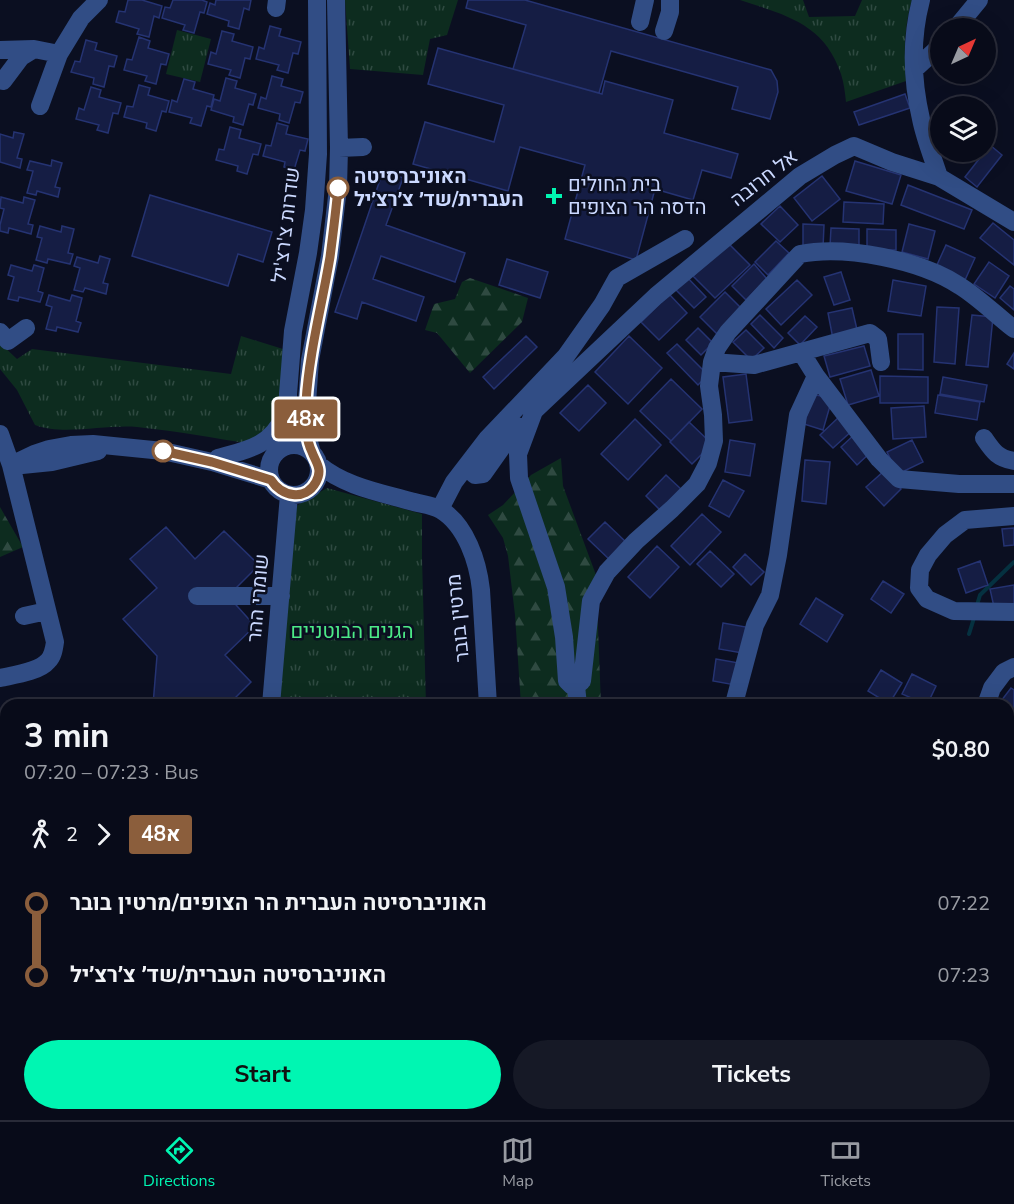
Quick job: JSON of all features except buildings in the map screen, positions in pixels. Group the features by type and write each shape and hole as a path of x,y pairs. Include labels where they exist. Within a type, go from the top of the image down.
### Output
{"street":[{"path":"40,106 59,54 81,18 99,0"},
{"name":"שדרות צ'רצ'יל","path":"275,455 285,437 289,419 288,394 293,331 308,253 316,187 318,154 317,0"},
{"path":"315,458 305,448 290,446 283,448 270,464 269,472 275,487 289,495 297,495 310,489 318,476 315,458 306,431 307,391 310,360 336,213 339,148 336,0"},
{"path":"640,21 645,0"},
{"path":"664,32 670,12 670,0"},
{"path":"921,0 915,30 915,84 921,120 939,177"},
{"path":"964,18 979,0"},
{"path":"0,50 34,49 59,54"},
{"path":"1,77 21,57 34,49"},
{"path":"915,69 930,55"},
{"name":"אל חרובה","path":"527,429 534,411 656,296 800,176 854,146 892,162 939,177 1014,222"},
{"path":"339,148 363,147"},
{"path":"440,509 454,482 487,439 566,356 602,305 617,278 685,239"},
{"path":"576,686 582,681 591,601 607,572 636,541 672,510 697,484 708,463 714,441 709,386 712,362 717,348 740,318 800,254 815,251 842,251 923,268 959,285 1014,329"},
{"path":"0,332 8,341 26,328"},
{"path":"712,362 754,365 870,333 879,339 881,362"},
{"path":"801,352 816,376 879,459 899,479 959,484 1014,484"},
{"path":"735,699 755,625 770,596 798,416 816,376"},
{"path":"218,458 250,449 269,438 280,425 286,410 288,394"},
{"path":"466,467 475,475 483,474 517,426 527,429 518,454 519,478 556,587 564,637 567,681 572,686 576,686"},
{"path":"0,434 11,465 54,642 50,658 44,664 38,668 0,678"},
{"path":"984,438 993,452 1014,461"},
{"path":"11,465 33,454 55,447 84,444 143,448 218,458 275,455"},
{"path":"184,455 271,480"},
{"name":"מרטין בובר","path":"315,458 335,477 363,489"},
{"name":"מרטין בובר","path":"315,483 331,483 363,489 440,509 461,529 479,571 488,699"},
{"name":"שומרי ההר","path":"272,699 289,495"},
{"path":"1014,516 965,520 945,535 928,555 920,570 919,588 927,599 954,610 1014,612"},
{"path":"197,596 281,596"},
{"path":"24,616 47,610"},
{"path":"988,699 992,688 1004,672 1014,667"},
{"path":"576,686 577,699"}],"green space":[{"path":"345,0 458,0 447,35 430,39 423,75 350,69"},
{"path":"740,0 803,0 809,17 855,16 862,0 912,0 905,40 906,81 846,102 842,77 834,57 813,32 787,17"},
{"path":"177,30 211,39 200,82 166,74"},
{"path":"470,278 528,298 522,322 470,373 437,333 425,330 434,304 455,299 462,282"},
{"path":"241,336 283,349 278,424 252,444 137,427 59,430 35,425 17,390 0,369 0,343 17,359 32,349 231,374"},
{"path":"561,458 563,486 596,575 601,699 521,699 508,556 503,538 488,515 503,505 531,475"},
{"name":"הגנים הבוטניים","path":"327,488 422,514 426,699 275,699 291,510"},
{"path":"0,507 23,547 0,557"}],"waterway":[{"path":"977,605 980,595 1014,562"},
{"path":"969,634 974,618"}],"bus line":[{"name":"48א","path":"163,451 212,462 271,480 275,487 289,495 304,493 315,483 319,468 306,431 306,402 310,360 330,256 338,188"}],"place":[{"name":"האוניברסיטה העברית/שד׳ צ׳רצ׳יל","path":"338,188"},
{"name":"בית החולים הדסה הר הצופים","path":"554,196"}]}
